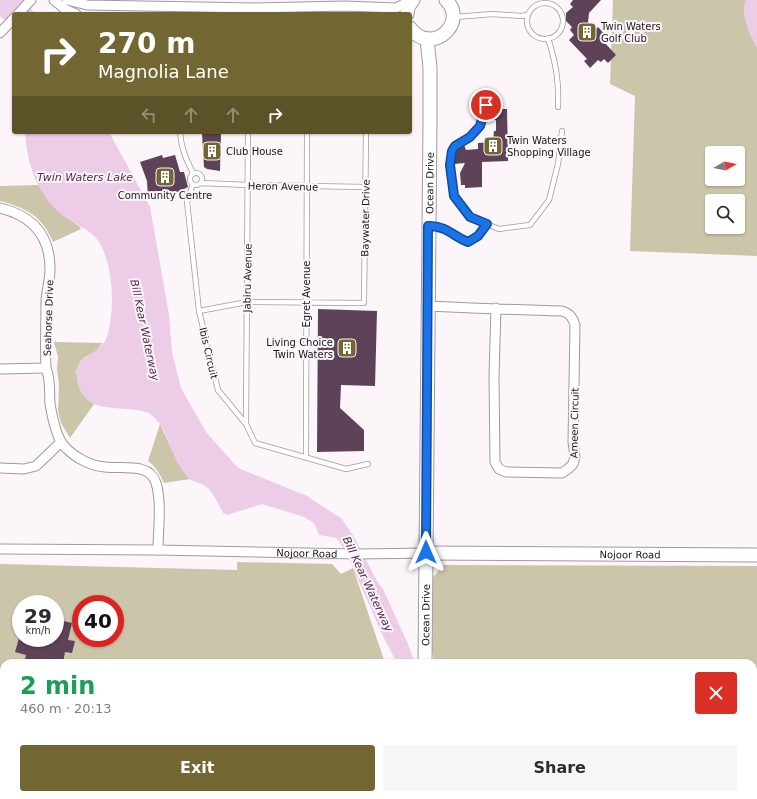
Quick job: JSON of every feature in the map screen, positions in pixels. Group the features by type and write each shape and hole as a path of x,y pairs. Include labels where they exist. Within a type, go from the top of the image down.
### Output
{"street":[{"path":"20,12 31,0"},
{"path":"54,0 65,9 72,12"},
{"path":"67,0 87,5 176,10 254,7 396,8 413,0"},
{"path":"407,12 408,7 413,0"},
{"path":"412,30 420,38 427,40 442,36 448,31 452,25 453,17 452,9 446,0"},
{"path":"3,30 12,20"},
{"name":"Ocean Drive","path":"424,659 430,68 427,40"},
{"name":"Seahorse Drive","path":"0,208 18,214 35,226 42,235 49,254 50,273 46,298 46,368 49,376 50,404 54,423 61,442 73,454 88,463 104,467 136,468 148,472 156,482 159,498 158,550"},
{"name":"Ameen Circuit","path":"427,306 496,308 562,311 569,314 574,320 573,442 575,457 573,464 565,472 506,472 499,469 494,462 496,308"},
{"path":"0,369 46,368"},
{"path":"0,468 24,469 36,466 61,442"},
{"name":"Nojoor Road","path":"0,549 158,550 342,554 426,552 757,556"}],"lane":[{"path":"542,4 551,4 558,10 562,18 562,27 556,35 548,38 539,38 531,32 528,24 528,15 534,8 542,4"},
{"path":"453,17 493,14 528,15"},
{"path":"548,38 556,63 559,86 558,107"},
{"path":"486,105 480,126 470,137 455,146 452,151 450,165 454,196 470,217 499,229 530,225 550,200 558,164 562,130"},
{"path":"180,134 183,155 193,173"},
{"name":"Jabiru Avenue","path":"246,424 248,134"},
{"name":"Egret Avenue","path":"306,457 307,134"},
{"name":"Baywater Drive","path":"306,303 364,303 366,134"},
{"path":"197,172 201,175 201,183 198,185 193,184 190,179 190,176 193,173 197,172"},
{"name":"Heron Avenue","path":"201,183 248,186 365,187"},
{"name":"Ibis Circuit","path":"193,184 187,202 199,311 218,390 246,424 255,443 346,469 368,464"},
{"path":"428,226 438,226 450,231 460,239 468,242 478,236 487,224"},
{"path":"199,311 247,302 306,303"}],"shaded area":[{"name":"Twin Waters Golf Club","path":"613,0 757,0 757,256 630,251 635,96 610,84"},
{"path":"39,185 60,213 81,229 53,242 49,233 39,219 26,210 0,201 0,186"},
{"path":"54,342 103,343 95,352 85,357 80,362 76,372 84,396 94,404 70,438 61,423 58,411 58,357"},
{"path":"160,424 178,463 190,479 164,483 158,471 148,461"},
{"path":"237,562 332,564 341,574 353,568 384,659 0,659 0,564 237,570"},
{"path":"444,565 757,566 757,659 434,659 432,652 433,577"}],"water":[{"path":"0,0 24,0 33,12 12,12 12,27 0,16"},
{"path":"746,0 757,0 757,48 746,24 744,5"},
{"name":"Twin Waters Lake","path":"25,134 110,134 150,207 169,315 172,352 181,388 206,432 238,468 307,496 342,519 354,537 377,581 383,589 414,659 395,659 382,634 350,559 337,538 319,535 314,523 304,517 262,504 227,515 223,513 211,491 202,484 191,480 184,472 175,457 164,430 150,414 136,410 99,406 88,400 79,389 77,372 79,365 82,360 102,345 106,339 110,326 112,296 109,269 101,245 93,235 60,213 45,196 34,176 26,144"}],"building":[{"name":"Twin Waters Golf Club","path":"573,0 601,0 589,13 588,22 596,29 598,27 609,39 605,43 616,55 608,63 604,59 601,62 598,60 590,68 584,61 587,59 569,40 574,35 570,30 572,27 566,21 566,13 573,7 570,4"},
{"name":"Twin Waters Shopping Village","path":"493,109 507,109 508,161 482,162 482,187 465,188 465,185 461,185 460,173 465,163 454,164 456,152 464,145 466,150 478,149 478,143 493,142 494,131 496,131 496,120 494,120"},
{"name":"Club House","path":"202,134 221,134 220,171 207,169 204,167"},
{"name":"Community Centre","path":"162,155 163,158 175,155 180,172 184,172 188,187 178,192 148,199 147,181 140,162"},
{"name":"Living Choice Twin Waters","path":"318,309 377,311 375,386 341,385 340,408 364,430 364,451 317,452"},
{"path":"64,621 72,623 68,640 72,641 72,647 74,647 72,653 65,652 64,659 25,659 26,655 15,652 16,647 64,647"}],"place":[{"name":"Twin Waters Golf Club","path":"587,32"},
{"name":"Twin Waters Shopping Village","path":"493,146"},
{"name":"Club House","path":"212,151"},
{"name":"Community Centre","path":"165,177"},
{"name":"Living Choice Twin Waters","path":"347,348"}],"route":[{"path":"426,552 428,226 438,226 450,231 460,239 468,242 478,236 487,224 470,217 454,196 450,165 452,151 455,146 470,137 480,126 486,105"}],"water label":[{"name":"Bill Kear Waterway","path":"145,330"},
{"name":"Bill Kear Waterway","path":"368,584"}]}
